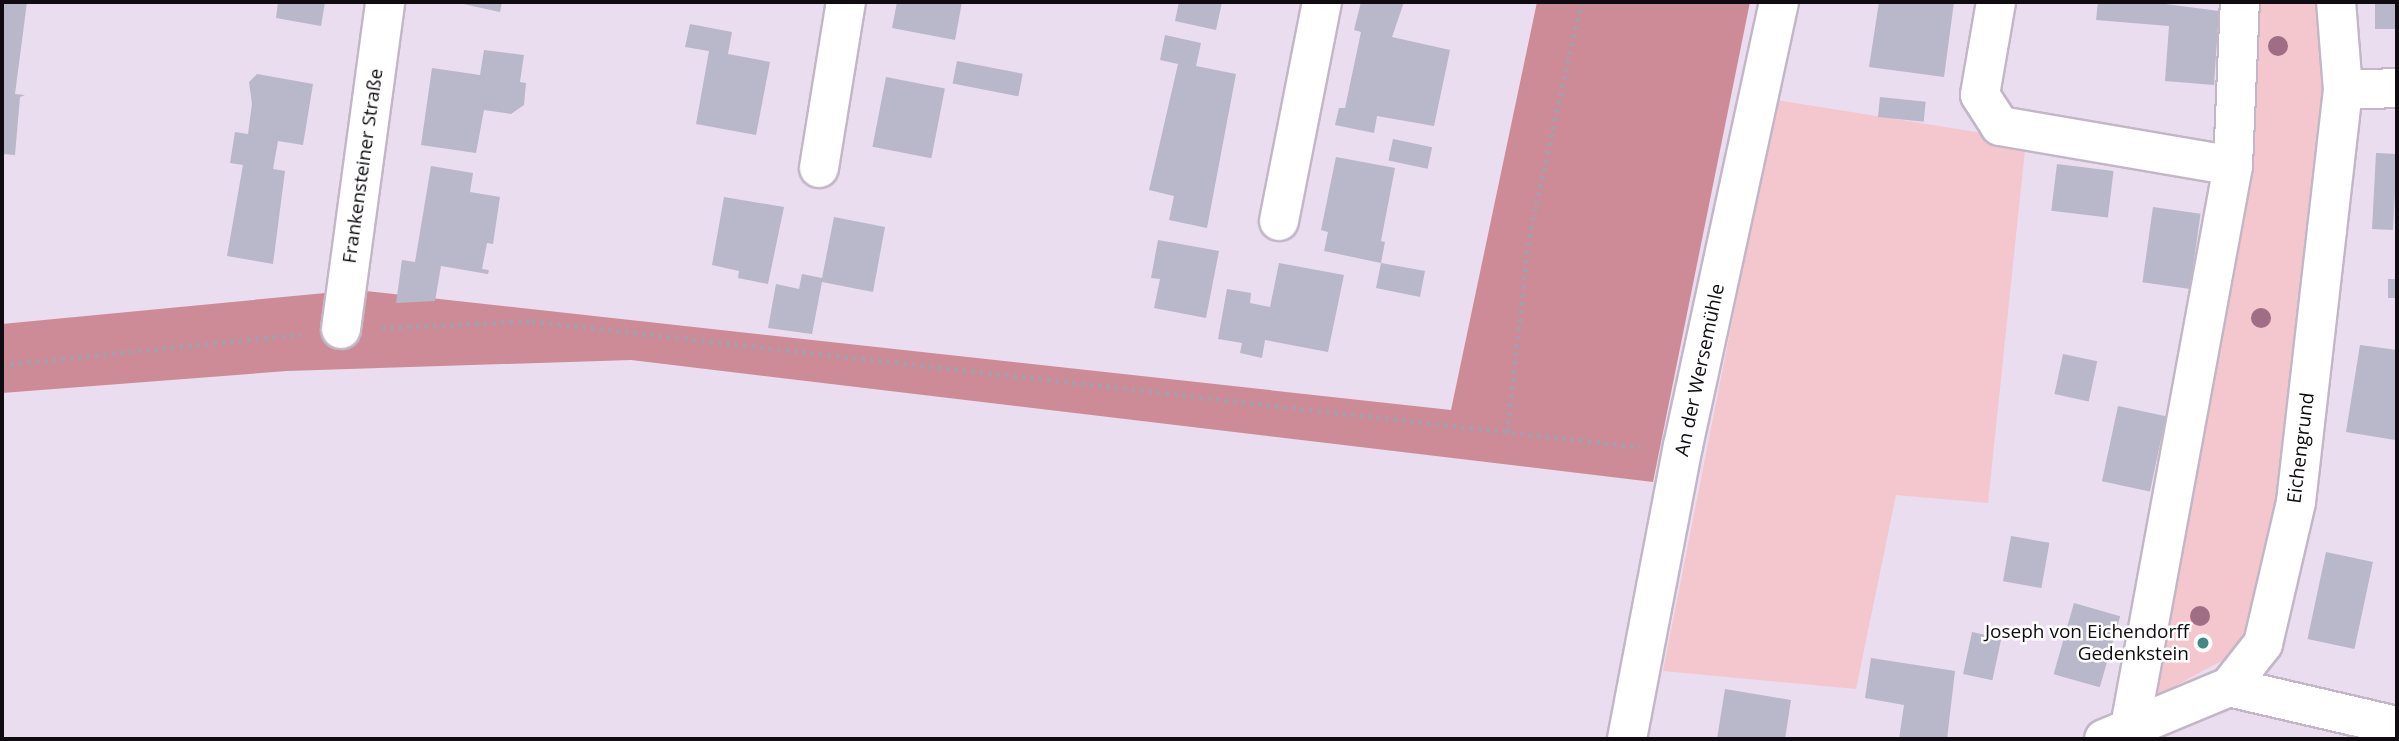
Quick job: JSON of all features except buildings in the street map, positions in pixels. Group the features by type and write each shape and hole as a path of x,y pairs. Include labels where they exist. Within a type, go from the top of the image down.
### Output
{"street":[{"name":"Frankensteiner Straße","path":"341,329 385,2"},
{"path":"819,168 846,2"},
{"path":"1279,221 1322,2"},
{"name":"An der Wersemühle","path":"1627,739 1683,446 1779,2"},
{"path":"1996,2 1980,95 2000,126 2233,166"},
{"name":"Eichengrund","path":"2117,733 2233,166 2240,2"},
{"name":"Eichengrund","path":"2117,733 2229,687 2263,644 2296,502 2343,89 2336,2"},
{"path":"2343,89 2397,88"},
{"path":"2229,687 2397,726"}],"path":[{"path":"1507,432 1529,237 1581,2"},
{"path":"2,365 341,329 532,321 1507,432 1647,447 1683,446"}],"shaded area":[{"path":"1537,2 1750,2 1653,482 631,360 287,371 2,393 2,324 357,290 1451,410"},
{"path":"2248,2 2319,2 2323,128 2289,453 2242,650 2158,695 2152,678"},
{"path":"1776,100 2026,140 1988,503 1896,495 1856,689 1663,671"}],"place":[{"name":"Joseph von Eichendorff Gedenkstein","path":"2203,643"}]}
